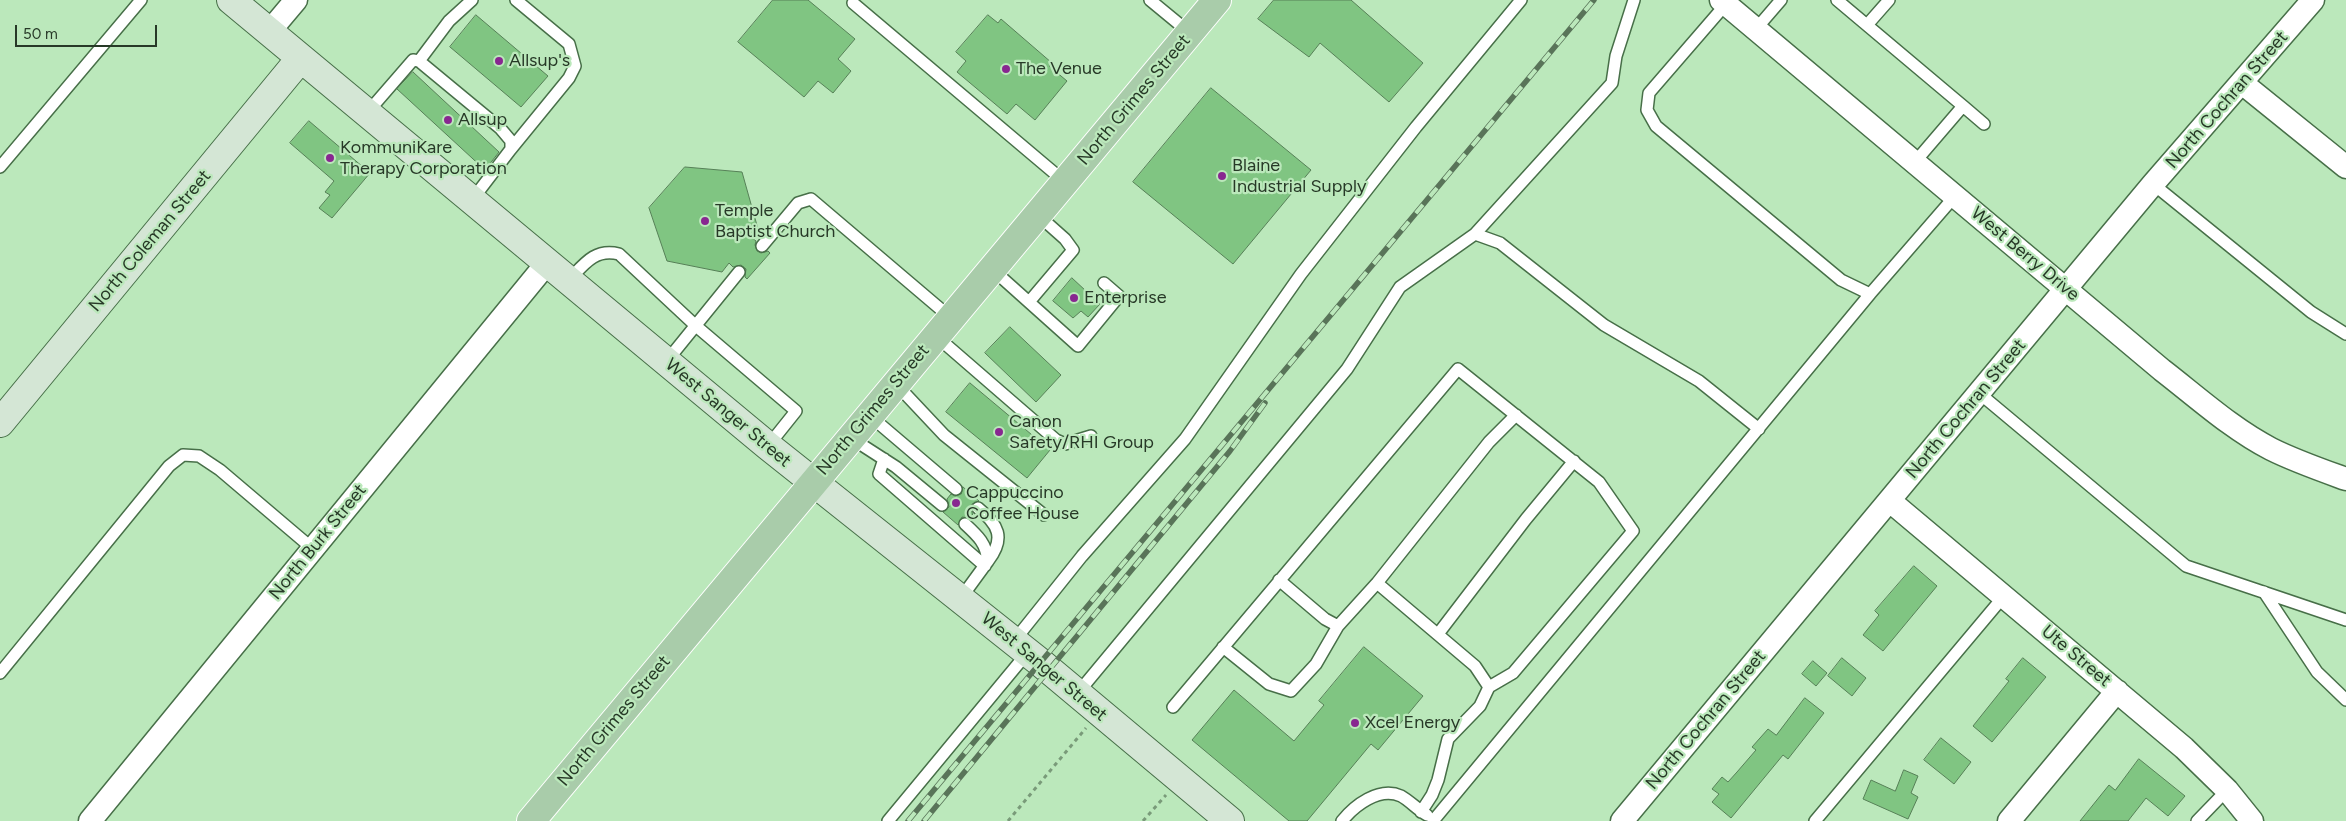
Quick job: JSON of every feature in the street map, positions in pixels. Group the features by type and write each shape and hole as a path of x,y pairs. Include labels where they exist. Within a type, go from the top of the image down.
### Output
{"main road":[{"name":"West Sanger Street","path":"231,0 812,483 1021,646 1230,821"},
{"name":"North Grimes Street","path":"530,821 1217,0"},
{"name":"North Coleman Street","path":"0,424 300,59"}],"street":[{"path":"269,32 296,0"},
{"name":"North Cochran Street","path":"1622,821 2153,184 2313,0"},
{"name":"West Berry Drive","path":"1723,2 2162,370 2229,422 2270,448 2319,470 2346,479"},
{"path":"2242,83 2344,162"},
{"name":"North Burk Street","path":"90,821 547,263"},
{"name":"Ute Street","path":"1890,501 2184,748 2227,790 2252,821"},
{"path":"2009,821 2117,691"}],"lane":[{"path":"0,167 141,0"},
{"path":"420,61 449,21 472,0"},
{"path":"472,200 569,78 575,66 569,44 516,0"},
{"path":"1150,0 1190,33"},
{"path":"888,821 1021,646 1082,556 1185,439 1301,274 1416,127 1521,0"},
{"path":"1077,694 1347,369 1400,287 1475,234 1612,83 1616,56 1634,0"},
{"path":"1756,30 1781,0"},
{"path":"1837,0 1984,124"},
{"path":"1867,25 1889,0"},
{"path":"1723,2 1649,93 1647,110 1656,126 1841,280 1870,294"},
{"path":"853,3 1065,182"},
{"path":"366,114 413,60 420,61 500,128 511,141 511,149"},
{"path":"1915,162 1963,106"},
{"path":"2153,184 2311,312 2346,334"},
{"path":"1342,821 1353,808 1364,800 1384,794 1400,796 1433,820 1870,294 1955,196"},
{"path":"762,246 798,203 811,199 1056,440 1065,444 1092,436"},
{"path":"1029,302 1073,250 1065,239 1038,214"},
{"path":"1475,234 1500,243 1604,325 1698,381 1759,428"},
{"path":"568,281 594,255 610,252 619,254 696,326 796,411 768,446"},
{"path":"992,269 1078,346 1119,296 1104,283"},
{"path":"666,362 740,272"},
{"path":"1173,707 1458,369 1599,482 1632,531 1513,673 1489,687 1480,706 1448,739 1438,780 1432,795 1421,812"},
{"path":"896,384 944,435 1044,515"},
{"path":"1979,393 2186,566 2346,620"},
{"path":"869,415 956,489"},
{"path":"1223,647 1269,684 1291,691 1316,664 1338,626 1377,583 1489,442 1516,415"},
{"path":"850,437 884,459 942,505"},
{"path":"0,673 169,466 183,455 199,456 220,470 313,549"},
{"path":"884,459 879,474 986,563"},
{"path":"1438,634 1526,519 1574,461"},
{"path":"961,598 994,553 999,539 997,529 989,517 978,508"},
{"path":"964,524 981,539 987,549 986,563"},
{"path":"1279,580 1325,619 1338,626"},
{"path":"1377,583 1476,666 1489,687"},
{"path":"2264,592 2317,672 2346,700"},
{"path":"1815,821 2004,596"},
{"path":"2197,821 2227,790"}],"path":[{"path":"1008,821 1100,713"},
{"path":"1143,821 1180,779"}],"building":[{"path":"773,0 808,0 855,39 838,59 851,71 833,93 818,81 804,97 738,42"},
{"path":"1274,0 1351,0 1423,63 1389,102 1320,43 1309,57 1258,19"},
{"name":"Allsup's","path":"476,15 548,76 521,107 450,47"},
{"name":"The Venue","path":"988,15 998,23 1001,19 1052,63 1049,66 1067,81 1035,120 1016,104 1007,114 957,72 966,61 956,52"},
{"name":"Allsup","path":"413,72 499,152 485,170 397,89"},
{"name":"Blaine Industrial Supply","path":"1211,88 1311,170 1233,264 1133,182"},
{"name":"KommuniKare Therapy Corporation","path":"309,121 370,173 332,218 319,208 330,195 325,192 334,181 290,143"},
{"name":"Temple Baptist Church","path":"685,167 742,172 758,229 751,237 756,241 757,251 761,253 768,251 770,253 747,279 745,277 746,269 741,265 733,267 729,263 722,272 667,261 649,208"},
{"name":"Enterprise","path":"1072,278 1100,304 1088,317 1081,311 1073,318 1053,301"},
{"path":"1010,327 1061,375 1036,402 985,353"},
{"name":"Canon Safety/RHI Group","path":"970,383 1050,450 1027,478 946,412"},
{"path":"963,487 979,501 972,504 971,510 973,514 969,518 962,517 958,525 943,512 949,507 947,499 951,494 955,496 961,494"},
{"path":"1914,566 1937,586 1883,651 1863,635 1879,615 1875,611"},
{"name":"Xcel Energy","path":"1364,647 1423,696 1378,750 1371,744 1307,821 1289,821 1192,740 1234,690 1294,741 1324,705 1319,701"},
{"path":"1842,658 1866,678 1852,696 1828,676"},
{"path":"2023,658 2046,677 1992,742 1973,726 2009,681 2006,679"},
{"path":"1813,661 1827,673 1816,686 1802,674"},
{"path":"1805,698 1824,713 1788,759 1783,755 1731,818 1712,802 1719,794 1712,789 1722,777 1728,782 1756,750 1752,747 1768,729 1776,735"},
{"path":"1941,738 1971,762 1954,784 1924,760"},
{"path":"2139,759 2185,796 2168,816 2146,798 2128,821 2080,821 2109,785 2115,790"},
{"path":"1904,770 1918,776 1911,793 1918,797 1908,819 1863,799 1871,780 1895,791"}],"railway":[{"path":"908,821 1594,0"},
{"path":"924,821 1230,451 1265,403"}],"place":[{"name":"Allsup's","path":"499,61"},
{"name":"The Venue","path":"1006,69"},
{"name":"Allsup","path":"448,120"},
{"name":"KommuniKare Therapy Corporation","path":"330,158"},
{"name":"Blaine Industrial Supply","path":"1222,176"},
{"name":"Temple Baptist Church","path":"705,221"},
{"name":"Enterprise","path":"1074,298"},
{"name":"Canon Safety/RHI Group","path":"999,432"},
{"name":"Cappuccino Coffee House","path":"956,503"},
{"name":"Xcel Energy","path":"1355,723"}]}
